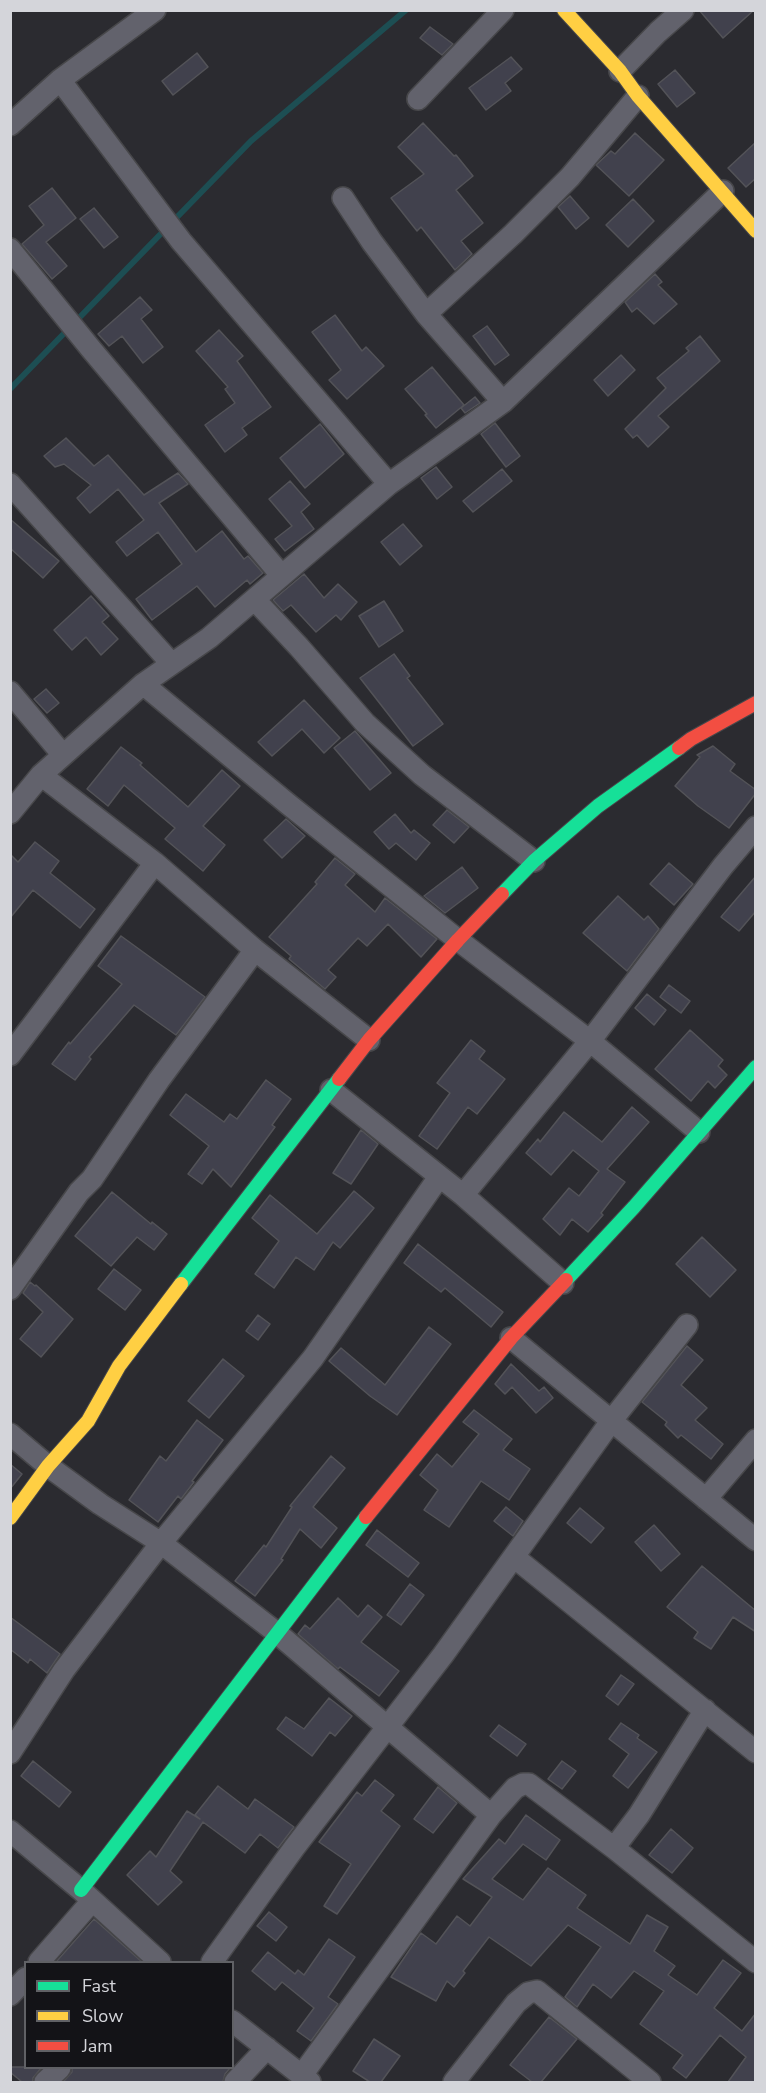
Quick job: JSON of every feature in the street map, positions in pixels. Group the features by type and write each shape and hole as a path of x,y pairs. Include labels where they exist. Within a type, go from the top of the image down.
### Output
{"street":[{"path":"10,125 60,80 155,10"},
{"path":"418,99 503,10"},
{"path":"564,10 620,71 638,96 756,231"},
{"path":"620,71 683,10"},
{"path":"60,80 181,241 389,484"},
{"path":"426,314 513,234 570,177 638,96"},
{"path":"10,813 41,775 143,684 209,638 389,484 503,402 723,191"},
{"path":"344,198 372,242 426,314 503,402"},
{"path":"10,249 281,576"},
{"path":"10,484 171,663"},
{"path":"255,600 365,723 422,775 534,861"},
{"path":"143,684 458,940 590,1041 699,1132"},
{"path":"10,692 63,755"},
{"path":"10,1518 48,1466 88,1421 119,1366 158,1313 369,1040 458,940 534,861 598,806 691,739 756,703"},
{"path":"41,775 155,863 255,951 369,1040"},
{"path":"463,1195 590,1041 723,866 756,827"},
{"path":"10,1055 155,863"},
{"path":"10,1289 73,1201 92,1179 159,1080 255,951"},
{"path":"40,1961 277,1633 393,1482 511,1338 634,1207 756,1067"},
{"path":"331,1090 463,1195 563,1283"},
{"path":"10,1753 64,1670 161,1543 313,1358 439,1177"},
{"path":"213,1961 294,1848 387,1728 514,1557 612,1420 687,1325"},
{"path":"511,1338 756,1540"},
{"path":"10,1434 48,1466 100,1504 161,1543 277,1633 491,1815"},
{"path":"706,1499 756,1440"},
{"path":"514,1557 756,1752"},
{"path":"614,1848 639,1815 705,1710"},
{"path":"234,2023 306,2079 491,1815 515,1788 523,1784 529,1784 614,1848 756,1962"},
{"path":"10,1831 87,1895 158,1961"},
{"path":"10,1995 24,1980"},
{"path":"454,2082 516,2002 528,1993 537,1991 650,2082"},
{"path":"235,2082 267,2048"},
{"path":"45,2082 58,2069"}],"building":[{"path":"699,10 754,10 723,38"},
{"path":"430,27 453,44 442,55 420,38"},
{"path":"197,53 208,67 173,95 162,81"},
{"path":"511,57 522,69 505,83 511,91 486,110 469,88"},
{"path":"675,70 695,93 677,107 658,84"},
{"path":"423,123 454,156 456,155 473,176 456,190 483,223 461,241 472,254 455,270 421,227 417,231 391,198 424,174 398,147"},
{"path":"635,133 664,160 629,196 596,165 611,151 615,154"},
{"path":"756,142 756,178 746,187 728,168"},
{"path":"52,188 76,218 46,242 67,266 52,279 22,244 44,225 29,206"},
{"path":"570,196 589,218 576,229 558,207"},
{"path":"633,199 654,221 628,247 606,225"},
{"path":"94,208 118,237 104,248 80,219"},
{"path":"655,274 662,282 658,285 677,304 654,324 637,308 632,312 625,302"},
{"path":"140,297 152,310 141,319 163,347 143,363 122,336 109,346 98,334"},
{"path":"335,315 362,351 366,347 384,366 347,399 329,380 341,370 312,332"},
{"path":"487,326 509,355 495,365 473,336"},
{"path":"219,330 243,356 237,361 271,407 242,428 247,435 225,452 205,425 235,403 225,389 228,387 196,351"},
{"path":"700,336 720,361 658,416 669,427 648,447 637,435 633,438 625,429 666,388 657,378 689,351 686,348"},
{"path":"621,355 635,370 608,396 594,380"},
{"path":"432,367 464,405 436,428 405,389"},
{"path":"475,397 480,403 465,413 461,408"},
{"path":"495,423 520,456 506,467 481,434"},
{"path":"320,424 344,454 305,488 280,458"},
{"path":"66,438 94,466 108,455 144,495 178,473 188,484 159,503 196,552 222,531 244,559 248,556 263,573 250,584 247,580 215,607 197,586 152,620 136,599 182,564 158,532 127,556 116,542 144,520 118,489 90,513 77,498 91,485 64,464 55,467 44,456"},
{"path":"436,467 452,487 437,499 421,478"},
{"path":"502,469 512,481 473,512 463,501"},
{"path":"290,481 310,504 301,512 314,529 285,551 275,539 292,526 269,499"},
{"path":"10,519 59,561 43,578 10,548"},
{"path":"403,524 422,546 400,565 381,542"},
{"path":"304,574 324,598 338,584 357,602 341,620 336,615 316,632 291,605 283,611 273,600"},
{"path":"91,596 109,616 102,622 118,639 101,655 86,637 72,650 54,630"},
{"path":"384,601 403,631 379,647 359,616"},
{"path":"394,654 410,676 407,678 443,724 413,746 360,678"},
{"path":"46,689 59,703 47,713 34,699"},
{"path":"304,700 340,738 324,753 302,729 272,756 258,742"},
{"path":"355,731 391,773 370,790 334,748"},
{"path":"713,746 735,764 730,771 756,790 729,828 675,786 700,757 697,755"},
{"path":"121,747 142,763 140,765 188,807 222,770 240,786 203,826 225,845 203,871 165,839 175,828 124,785 108,806 87,789"},
{"path":"447,810 469,827 454,843 433,825"},
{"path":"395,814 411,833 414,830 430,843 416,860 396,843 389,849 374,832"},
{"path":"286,819 305,836 282,858 264,840"},
{"path":"35,842 59,861 50,873 95,909 80,928 33,890 10,918 10,854 18,862"},
{"path":"335,858 355,874 345,885 375,912 385,898 437,939 421,957 388,924 367,946 358,938 328,970 336,977 325,989 289,959 291,956 269,937 317,884 315,882"},
{"path":"669,863 693,884 674,905 650,884"},
{"path":"462,867 478,888 445,913 424,896"},
{"path":"756,876 756,911 739,931 721,917"},
{"path":"618,896 644,920 648,916 659,929 627,971 583,933"},
{"path":"121,936 205,997 176,1035 134,1005 89,1057 91,1059 75,1080 52,1064 122,984 98,966"},
{"path":"669,985 690,1001 681,1013 660,997"},
{"path":"647,994 666,1010 654,1025 635,1008"},
{"path":"690,1030 723,1060 718,1066 727,1075 715,1088 708,1081 691,1101 655,1069"},
{"path":"471,1040 485,1051 479,1059 505,1079 477,1114 468,1107 437,1149 419,1136 450,1093 437,1083"},
{"path":"266,1080 291,1099 272,1125 275,1127 231,1187 213,1169 202,1184 188,1174 209,1146 170,1115 186,1094 224,1122 230,1114 237,1119"},
{"path":"632,1107 649,1122 607,1169 625,1182 601,1213 603,1215 588,1232 572,1219 560,1235 543,1219 569,1188 579,1196 599,1171 573,1150 551,1175 526,1153 538,1139 540,1142 564,1112 602,1142"},
{"path":"361,1130 378,1144 351,1184 333,1173"},
{"path":"354,1191 374,1208 340,1248 333,1242 314,1270 296,1257 274,1288 255,1274 279,1241 252,1218 270,1195 317,1234"},
{"path":"112,1192 167,1234 154,1250 137,1237 111,1266 75,1236"},
{"path":"702,1237 736,1270 710,1297 676,1264"},
{"path":"418,1244 503,1312 491,1327 445,1288 441,1292 404,1263"},
{"path":"114,1269 141,1290 125,1310 98,1289"},
{"path":"30,1282 73,1319 41,1357 20,1339 43,1312 23,1293"},
{"path":"258,1315 270,1324 258,1340 246,1331"},
{"path":"429,1327 451,1344 397,1415 370,1396 329,1361 341,1348 385,1385"},
{"path":"687,1346 703,1360 681,1385 707,1408 695,1420 723,1444 711,1459 681,1435 678,1438 665,1425 667,1422 642,1402"},
{"path":"223,1359 244,1376 209,1418 188,1401"},
{"path":"511,1364 539,1391 544,1387 553,1398 536,1413 512,1387 505,1394 495,1384"},
{"path":"474,1410 512,1439 503,1450 530,1469 509,1500 481,1481 449,1527 424,1510 438,1490 420,1475 437,1454 452,1467 479,1434 463,1422"},
{"path":"197,1420 223,1440 181,1499 178,1496 158,1522 129,1500 160,1456 166,1461"},
{"path":"331,1456 345,1468 313,1507 337,1528 321,1548 300,1529 281,1559 283,1560 255,1596 235,1581 264,1545 266,1547 292,1507 290,1506"},
{"path":"10,1464 22,1474 10,1489"},
{"path":"506,1507 523,1521 513,1536 494,1521"},
{"path":"580,1508 604,1528 591,1543 567,1523"},
{"path":"654,1525 680,1554 661,1571 635,1542"},
{"path":"377,1530 419,1563 408,1577 366,1545"},
{"path":"702,1566 756,1611 756,1632 733,1617 711,1649 694,1638 698,1632 667,1607"},
{"path":"410,1584 424,1595 401,1625 387,1615"},
{"path":"338,1598 358,1617 368,1605 382,1617 361,1642 399,1671 379,1696 340,1667 338,1669 298,1634 305,1625 310,1629"},
{"path":"10,1617 60,1654 47,1673 30,1659 28,1663 10,1649"},
{"path":"621,1675 634,1684 618,1705 606,1696"},
{"path":"329,1698 352,1716 335,1736 330,1732 312,1756 277,1729 286,1717 304,1729"},
{"path":"621,1723 639,1735 637,1738 657,1752 628,1788 613,1776 629,1754 609,1739"},
{"path":"499,1725 526,1744 517,1756 490,1736"},
{"path":"33,1761 71,1792 59,1807 21,1776"},
{"path":"562,1761 576,1771 562,1789 548,1779"},
{"path":"375,1780 394,1795 381,1811 400,1826 337,1914 324,1906 351,1864 319,1842 357,1792 362,1796"},
{"path":"218,1786 248,1809 255,1799 294,1827 278,1848 260,1834 245,1853 203,1822 170,1871 182,1882 158,1905 127,1875 150,1851 156,1857 187,1811 200,1819 195,1815"},
{"path":"438,1787 457,1803 433,1833 414,1819"},
{"path":"526,1815 560,1840 546,1860 523,1844 492,1879 523,1900 548,1868 586,1895 577,1908 630,1944 647,1915 668,1927 654,1951 675,1966 668,1975 697,1995 723,1960 741,1973 714,2008 742,2031 756,2013 756,2082 728,2082 746,2057 720,2035 686,2078 673,2068 683,2055 640,2024 664,1991 634,1971 611,1998 593,1984 577,2007 565,1997 601,1947 568,1925 531,1966 489,1937 463,1971 465,1973 454,1987 447,1981 436,2001 391,1977 421,1933 436,1944 457,1916 470,1926 492,1897 463,1879 499,1839 505,1844"},
{"path":"671,1829 693,1848 672,1873 649,1855"},
{"path":"269,1912 287,1927 276,1941 257,1926"},
{"path":"94,1919 141,1961 57,1961"},
{"path":"329,1939 355,1957 328,1997 338,2004 311,2041 297,2031 314,2008 282,1982 275,1990 252,1971 268,1952 295,1974 298,1970 304,1975"},
{"path":"549,2017 577,2039 541,2082 532,2082 510,2065"},
{"path":"374,2039 400,2056 381,2082 370,2082 353,2071"},
{"path":"10,2067 40,2069 33,2078 33,2082 22,2082 10,2072"},
{"path":"72,2069 229,2069 223,2082 63,2082"}],"waterway":[{"path":"10,389 251,141 406,10"}],"traffic: fast":[{"path":"502,894 534,861 598,806 679,748"},
{"path":"566,1280 634,1207 756,1067"},
{"path":"181,1284 339,1079"},
{"path":"81,1890 366,1517"}],"traffic: slow":[{"path":"564,10 620,71 638,96 756,231"},
{"path":"10,1518 48,1466 88,1421 119,1366 181,1284"}],"traffic: jam":[{"path":"679,748 756,703"},
{"path":"339,1079 369,1040 502,894"},
{"path":"366,1517 511,1338 566,1280"}]}
